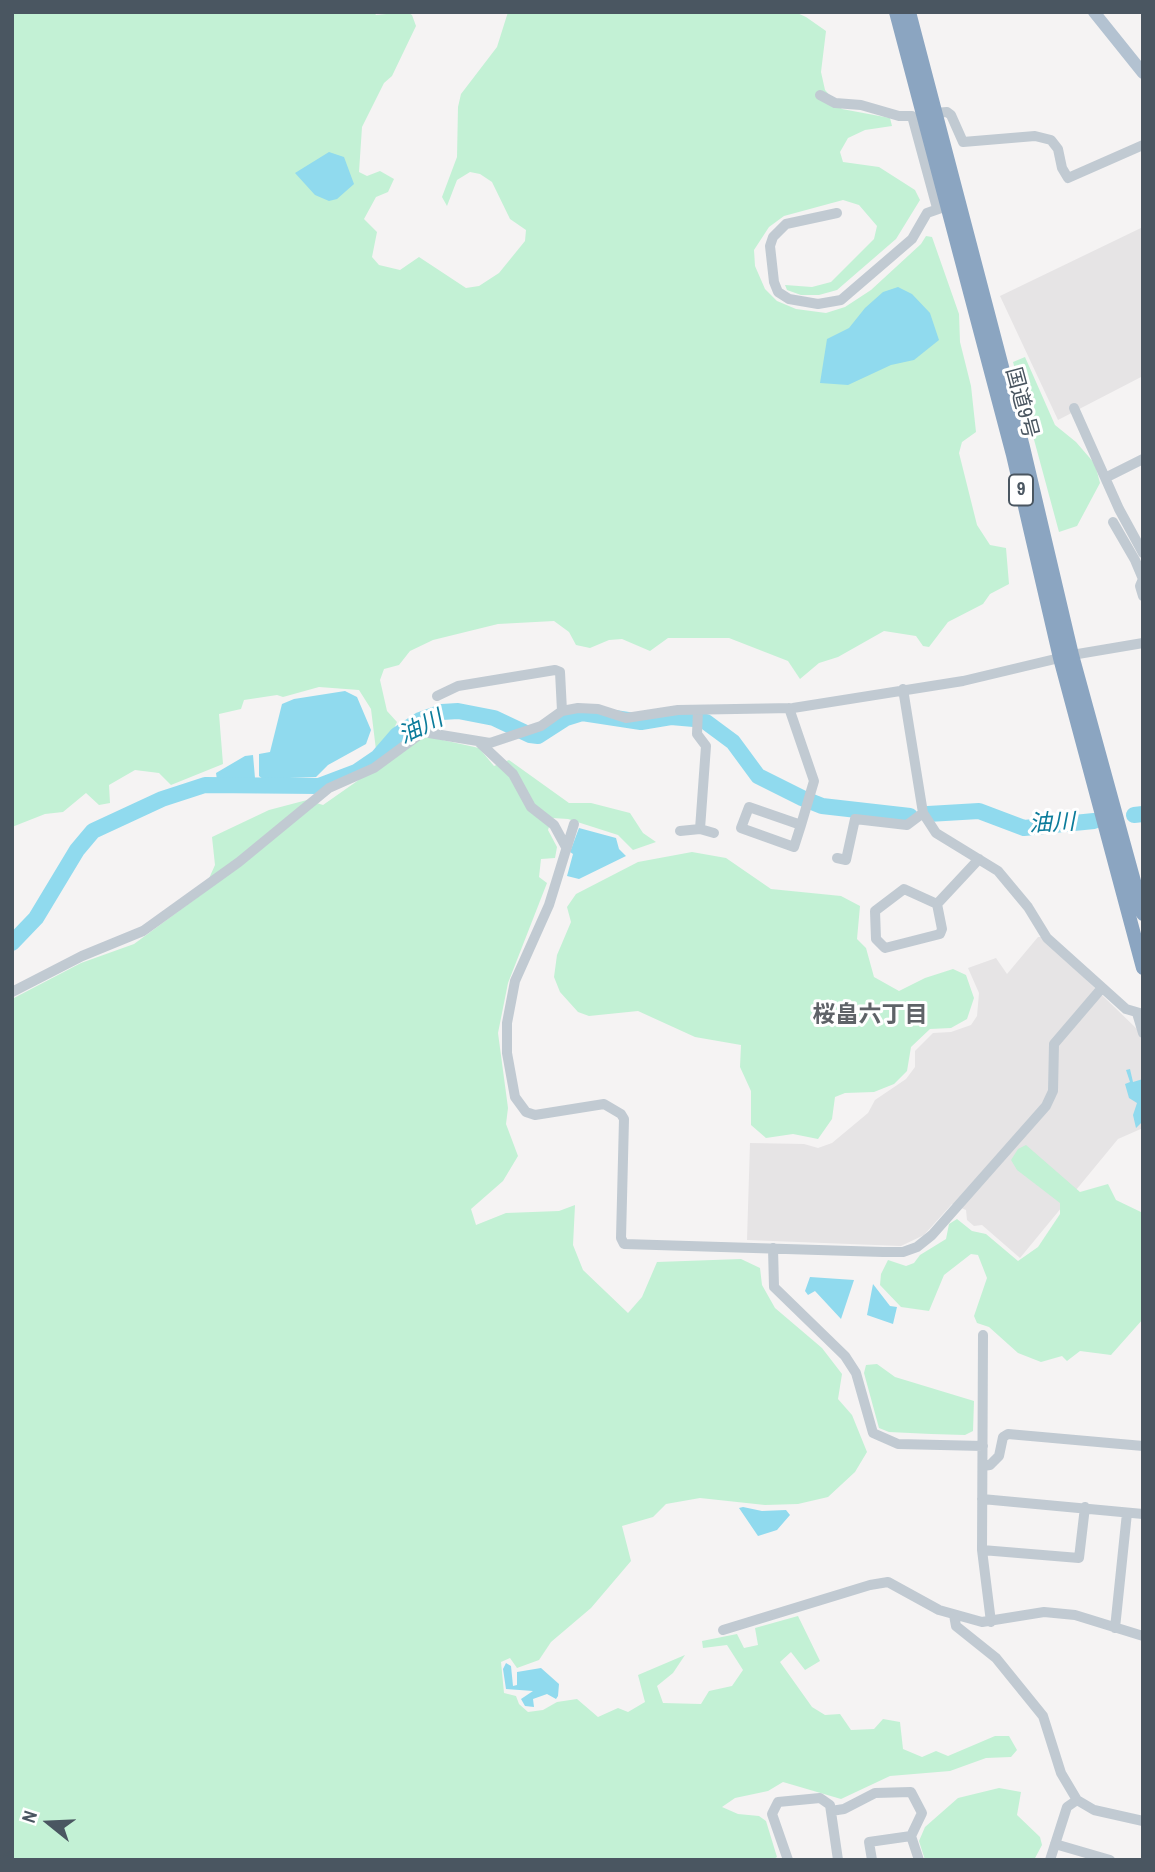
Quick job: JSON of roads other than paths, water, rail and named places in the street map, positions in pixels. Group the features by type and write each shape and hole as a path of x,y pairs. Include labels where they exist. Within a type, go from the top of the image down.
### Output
{"highway":[{"name":"国道9号","path":"896,12 942,207 1013,455 1143,968"},
{"name":"国道9号","path":"909,12 1023,447 1066,656 1143,914"}],"main road":[{"path":"1094,12 1143,74"}],"street":[{"path":"820,95 835,103 861,105 899,116 912,116 942,207 927,213 912,239 841,300 818,304 789,299 778,292 775,282 770,246 773,237 786,224 836,213"},
{"path":"935,113 947,112 951,115 962,142 1035,136 1051,140 1058,149 1062,168 1068,178 1143,145"},
{"path":"1074,408 1119,509 1143,553"},
{"path":"1107,477 1143,459"},
{"path":"1113,522 1143,578 1140,586 1143,596"},
{"path":"12,992 82,956 143,931 239,862 329,788 374,768 398,753 418,734 443,733 490,743 541,726 562,711 598,709 626,718 698,710 789,708 962,681 1066,656 1143,643"},
{"path":"437,696 458,686 555,670 560,671 562,711"},
{"path":"903,689 923,813 936,834 998,871 1028,907 1047,938 1101,989 1126,1009 1140,1014 1143,1033"},
{"path":"789,708 814,780 801,825 794,847 741,828 749,807 801,825"},
{"path":"698,710 697,734 706,746 700,829"},
{"path":"480,743 513,775 531,807 554,825 566,847"},
{"path":"846,860 855,819 907,825 923,813"},
{"path":"574,824 549,905 521,964 511,998 507,1023 508,1053 519,1106 535,1115 604,1104 621,1114 624,1119 621,1238 624,1244 903,1252 932,1236 1046,1107 1053,1091 1054,1044 1101,989"},
{"path":"680,831 700,829 714,833"},
{"path":"937,904 979,859"},
{"path":"904,889 937,904 942,929 940,934 885,948 876,939 875,911 904,889"},
{"path":"773,1248 774,1287 845,1356 859,1382 873,1433 898,1444 983,1446"},
{"path":"983,1335 982,1550 991,1622"},
{"path":"983,1466 990,1465 999,1456 1003,1437 1008,1434 1143,1446"},
{"path":"982,1499 1143,1514"},
{"path":"982,1550 1079,1558 1085,1507"},
{"path":"1115,1628 1127,1513"},
{"path":"723,1630 879,1583 895,1584 954,1615 991,1622 1035,1611 1075,1615 1143,1636"},
{"path":"954,1615 956,1626 996,1658 1043,1716 1061,1773 1077,1800 1094,1810 1143,1821"},
{"path":"831,1811 844,1810 876,1793 911,1792 922,1813 911,1836 919,1860"},
{"path":"788,1860 772,1814 778,1802 820,1798 830,1805 838,1860"},
{"path":"1050,1860 1066,1807 1077,1800"},
{"path":"872,1860 869,1842 911,1836"},
{"path":"1055,1844 1110,1860"}],"water":[{"path":"329,152 344,157 354,184 337,199 329,201 315,195 295,173"},
{"path":"898,287 912,294 930,313 939,340 914,360 891,365 848,385 820,383 827,339 849,328 865,308 883,292"},
{"path":"345,691 357,697 371,730 366,744 328,765 316,777 263,779 259,776 259,754 270,752 282,704 294,699"},
{"path":"253,755 255,778 217,780 216,773 245,756"},
{"path":"579,828 616,838 619,849 626,856 579,879 567,876 573,854 570,852"},
{"path":"1130,1069 1133,1082 1143,1079 1143,1121 1136,1128 1133,1115 1137,1103 1129,1098 1125,1084 1130,1082 1126,1070"},
{"path":"810,1277 854,1280 841,1319 815,1291 808,1295 805,1291"},
{"path":"873,1284 890,1306 897,1307 893,1324 867,1315"},
{"path":"739,1508 762,1511 786,1510 790,1515 777,1530 758,1536"},
{"path":"506,1663 511,1666 513,1686 517,1685 517,1672 541,1668 559,1684 556,1699 547,1694 533,1699 534,1707 525,1706 521,1699 533,1691 506,1689 503,1669"}],"waterway":[{"name":"油川","path":"12,943 36,918 77,850 93,831 162,799 205,785 319,786 356,772 378,757 397,735 420,720 442,712 458,711 494,718 530,735 538,736 566,718 582,713 641,722 671,717 694,719 706,722 733,742 758,776 802,798 822,806 910,816"},
{"name":"油川","path":"928,814 979,811 1024,828 1094,821"},
{"name":"油川","path":"1134,815 1143,814"}],"district":[{"name":"桜畠六丁目","path":"870,1016"}]}
